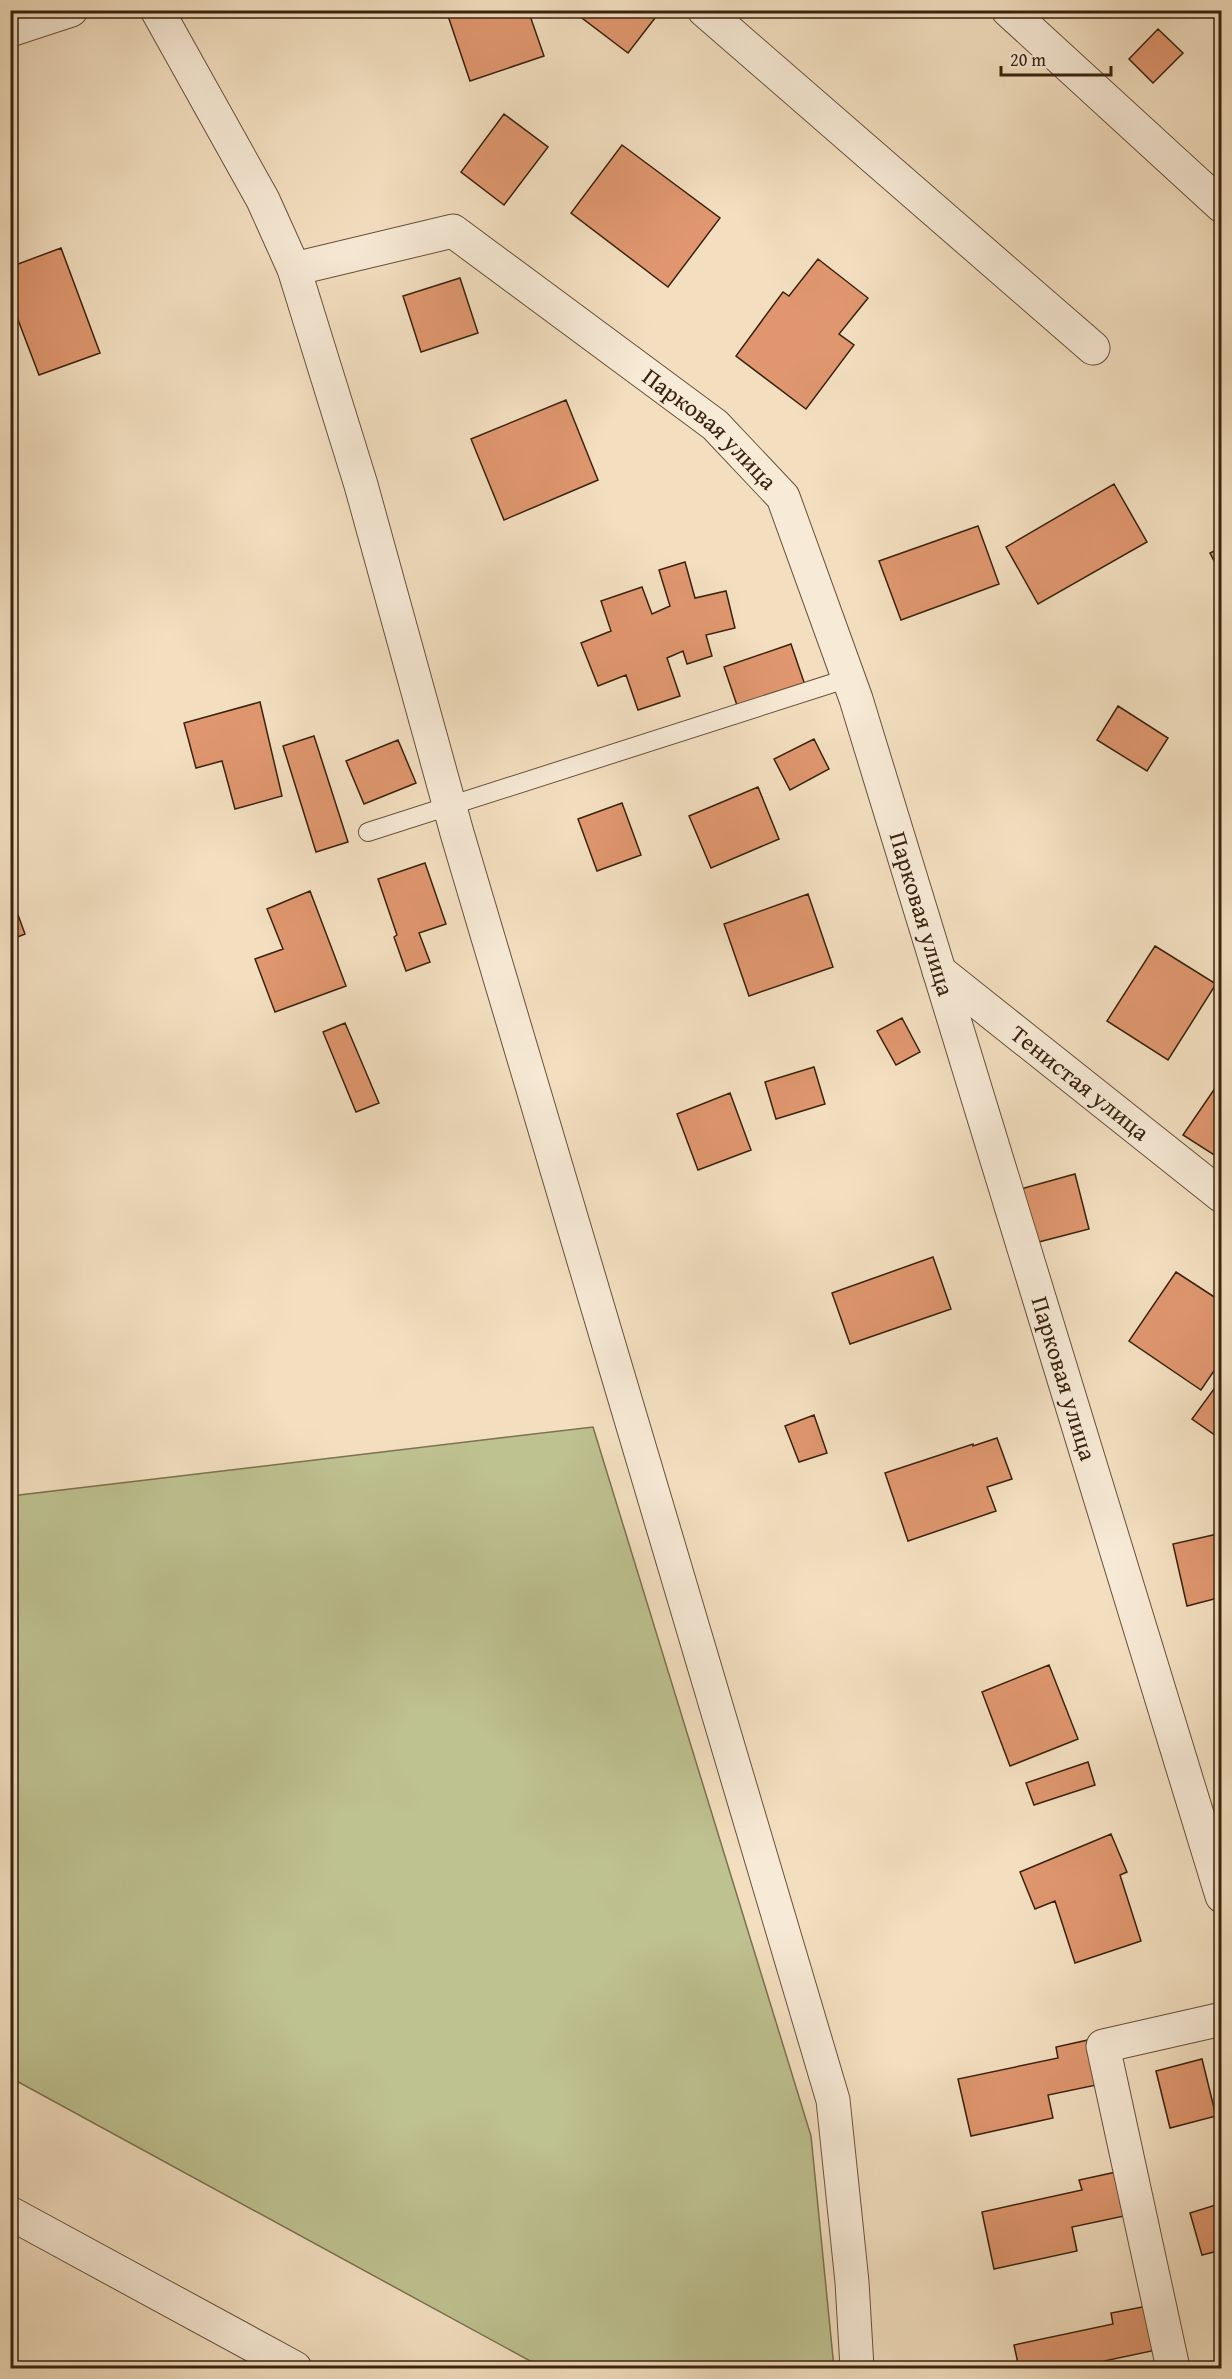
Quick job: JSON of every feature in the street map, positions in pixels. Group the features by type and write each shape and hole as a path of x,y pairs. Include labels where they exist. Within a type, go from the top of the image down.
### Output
{"street":[{"path":"10,30 70,10"},
{"path":"157,10 263,200 294,269 362,485 450,806 833,2100 852,2282 857,2368"},
{"path":"704,10 1092,348"},
{"path":"1008,10 1221,206"},
{"name":"Парковая улица","path":"294,269 453,231 715,425 783,497 849,678 1221,1896"},
{"name":"Тенистая улица","path":"939,971 1221,1196"},
{"path":"1173,2368 1103,2046 1221,2019"},
{"path":"10,2213 295,2368"}],"lane":[{"path":"368,832 849,678"}],"green space":[{"path":"593,1427 811,2136 834,2368 543,2368 11,2078 11,1496"}],"building":[{"path":"446,10 528,10 544,56 470,81"},
{"path":"588,10 646,10 655,18 628,53 582,18"},
{"path":"1158,29 1183,53 1153,83 1129,59"},
{"path":"504,114 548,147 504,205 461,172"},
{"path":"622,145 720,218 668,287 571,213"},
{"path":"61,248 100,353 39,375 15,312 10,314 10,267"},
{"path":"818,259 868,298 839,334 854,345 806,409 736,356 783,292 789,296"},
{"path":"460,278 478,333 421,352 403,296"},
{"path":"566,400 598,480 504,520 471,439"},
{"path":"1114,484 1147,542 1038,604 1006,547"},
{"path":"978,526 999,584 901,620 879,561"},
{"path":"1222,547 1222,576 1210,553"},
{"path":"685,562 695,598 726,591 735,628 706,635 712,656 687,664 683,651 667,658 680,696 638,710 626,675 598,686 581,643 611,631 601,601 642,587 652,614 670,606 659,570"},
{"path":"791,644 807,691 740,714 724,667"},
{"path":"260,702 282,796 235,809 222,761 196,768 184,723"},
{"path":"1118,706 1168,738 1147,771 1097,740"},
{"path":"314,736 348,842 316,852 283,746"},
{"path":"814,739 829,769 790,790 774,759"},
{"path":"398,740 416,783 364,804 346,761"},
{"path":"758,787 779,839 711,868 689,816"},
{"path":"622,803 641,855 597,871 578,819"},
{"path":"425,863 446,924 419,933 430,962 406,971 394,937 397,935 378,879"},
{"path":"310,891 346,986 275,1012 255,959 283,949 267,909"},
{"path":"10,893 25,934 10,940"},
{"path":"808,894 833,967 749,996 724,924"},
{"path":"1155,946 1216,984 1168,1060 1107,1021"},
{"path":"902,1018 920,1052 896,1065 877,1031"},
{"path":"345,1023 379,1103 356,1112 323,1032"},
{"path":"814,1067 825,1104 776,1119 765,1082"},
{"path":"1222,1078 1222,1160 1183,1135"},
{"path":"730,1093 751,1150 698,1170 677,1114"},
{"path":"1075,1174 1089,1229 1031,1244 1017,1190"},
{"path":"933,1257 951,1309 850,1344 832,1293"},
{"path":"1176,1272 1222,1302 1222,1359 1201,1390 1129,1341"},
{"path":"1222,1378 1222,1440 1192,1419"},
{"path":"814,1415 827,1453 799,1462 785,1426"},
{"path":"997,1438 1012,1479 987,1487 996,1511 908,1541 885,1473"},
{"path":"1222,1533 1222,1597 1187,1606 1173,1544"},
{"path":"1049,1665 1078,1739 1010,1766 982,1692"},
{"path":"1088,1762 1095,1785 1034,1805 1026,1783"},
{"path":"1111,1834 1127,1872 1120,1875 1141,1941 1075,1963 1055,1901 1035,1909 1020,1872"},
{"path":"1097,2038 1106,2083 1048,2095 1053,2118 971,2136 958,2079 1058,2058 1056,2047"},
{"path":"1202,2059 1216,2116 1170,2128 1156,2071"},
{"path":"1121,2171 1129,2215 1072,2227 1077,2251 994,2269 982,2212 1082,2190 1079,2180"},
{"path":"1222,2203 1222,2250 1202,2255 1190,2213"},
{"path":"1153,2305 1161,2349 1104,2361 1105,2368 1019,2368 1014,2345 1113,2324 1111,2313"}]}
